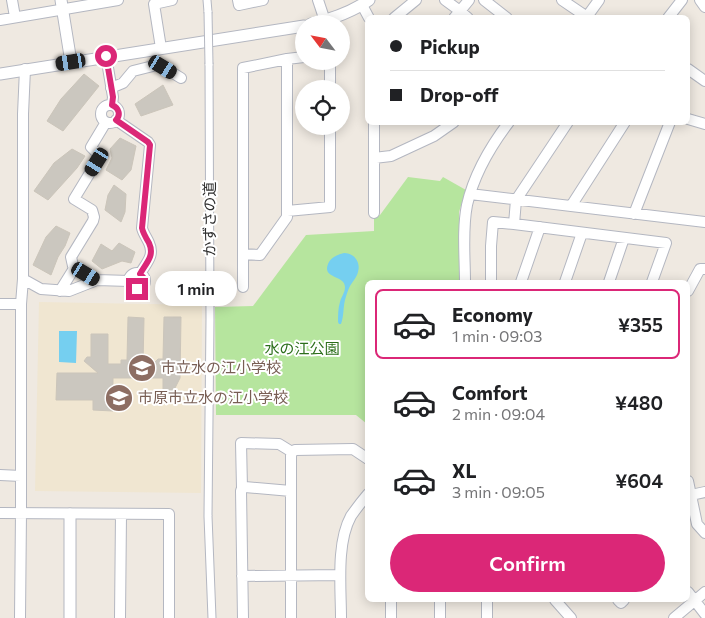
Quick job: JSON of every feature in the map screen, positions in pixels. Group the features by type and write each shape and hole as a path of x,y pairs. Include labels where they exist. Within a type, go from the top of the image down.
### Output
{"street":[{"path":"12,0 15,17"},
{"path":"0,20 62,5 118,0"},
{"path":"161,48 154,4 172,0"},
{"name":"かずさの道","path":"207,0 210,319 208,516 212,618"},
{"path":"238,0 239,5 263,0"},
{"path":"318,0 323,15"},
{"path":"398,15 416,0"},
{"path":"445,0 461,15 469,0"},
{"path":"484,0 503,15"},
{"path":"562,0 584,15"},
{"path":"588,15 599,0"},
{"path":"670,15 682,0"},
{"path":"700,0 705,6"},
{"path":"341,15 366,3"},
{"path":"62,5 71,62"},
{"path":"0,74 295,27"},
{"path":"106,56 113,97 112,105"},
{"path":"243,287 243,68 295,58"},
{"path":"243,254 260,255 287,217 287,59"},
{"path":"111,88 123,83 133,71 157,65 181,78"},
{"path":"20,618 22,512 20,304 23,279 23,114 25,69"},
{"path":"690,70 705,81"},
{"path":"97,280 73,266 71,257 94,217 92,210 74,199 99,158 91,146 111,121 119,116 119,112 112,105"},
{"path":"23,279 41,289 60,291 69,291 97,280 129,281 134,274 140,274 151,255 151,246 142,228 150,145 148,142 111,121 103,119 102,112 106,106 112,105"},
{"path":"690,120 705,125"},
{"path":"374,125 374,213"},
{"path":"374,158 391,156 434,136 450,125"},
{"path":"465,280 465,222 470,194 477,173 506,125"},
{"path":"514,224 516,200 566,125"},
{"path":"571,206 623,125"},
{"path":"634,214 669,125"},
{"path":"287,211 330,207 330,135"},
{"path":"470,194 705,222"},
{"path":"491,280 493,222 666,244 653,280"},
{"path":"522,280 540,227"},
{"path":"566,280 582,233"},
{"path":"610,280 624,238"},
{"path":"60,291 75,267"},
{"path":"690,287 700,269 705,269"},
{"path":"0,304 20,304"},
{"path":"243,618 242,444 279,444 292,452"},
{"path":"292,452 295,450 352,449 365,458"},
{"path":"291,618 292,452"},
{"path":"0,475 21,476"},
{"path":"242,488 291,491"},
{"path":"690,490 697,524 705,533"},
{"path":"691,495 705,492"},
{"path":"341,618 341,546 351,517 365,498"},
{"path":"0,512 169,514 169,618"},
{"path":"70,514 70,618"},
{"path":"120,618 121,514"},
{"path":"242,576 340,576"},
{"path":"674,618 705,592"},
{"path":"690,595 705,614"},
{"path":"391,602 391,618"},
{"path":"440,602 440,618"},
{"path":"487,602 487,618"},
{"path":"557,602 569,617"}],"shaded area":[{"name":"市原市立水の江小学校","path":"39,302 202,305 201,493 35,491"}],"green space":[{"name":"水の江公園","path":"408,177 440,181 443,177 466,190 459,212 459,280 365,280 365,422 356,415 216,415 215,307 253,306 306,235 374,231 374,216 380,215"}],"water":[{"path":"344,253 354,256 359,268 357,276 347,293 342,321 339,324 339,307 345,287 342,280 331,275 327,269 329,262 333,258"},
{"path":"59,331 77,331 76,363 59,362"}],"building":[{"path":"84,74 99,86 63,131 47,121 61,99"},
{"path":"163,85 173,105 141,116 135,104"},
{"path":"120,138 136,146 131,170 122,180 106,170 112,158 110,149"},
{"path":"72,149 85,156 77,168 48,200 34,191 54,163"},
{"path":"114,185 126,194 125,212 121,222 105,210 108,195"},
{"path":"56,226 70,233 51,275 33,265 46,237"},
{"path":"119,243 135,252 131,263 122,261 102,269 92,261 101,244 112,251"},
{"path":"128,317 144,318 143,364 153,364 158,359 163,359 164,317 181,317 180,378 175,388 172,391 163,393 163,378 113,378 113,411 93,410 93,400 56,400 57,373 98,373 84,361 87,357 91,357 91,334 108,334 108,364 121,364 121,360 127,360"}],"place":[{"name":"市立水の江小学校","path":"142,368"},
{"name":"市原市立水の江小学校","path":"119,398"}],"route":[{"path":"106,56 113,97 112,105 119,112 118,119 116,120 150,145 142,228 152,252 140,274 144,278 144,284 137,289"}]}
